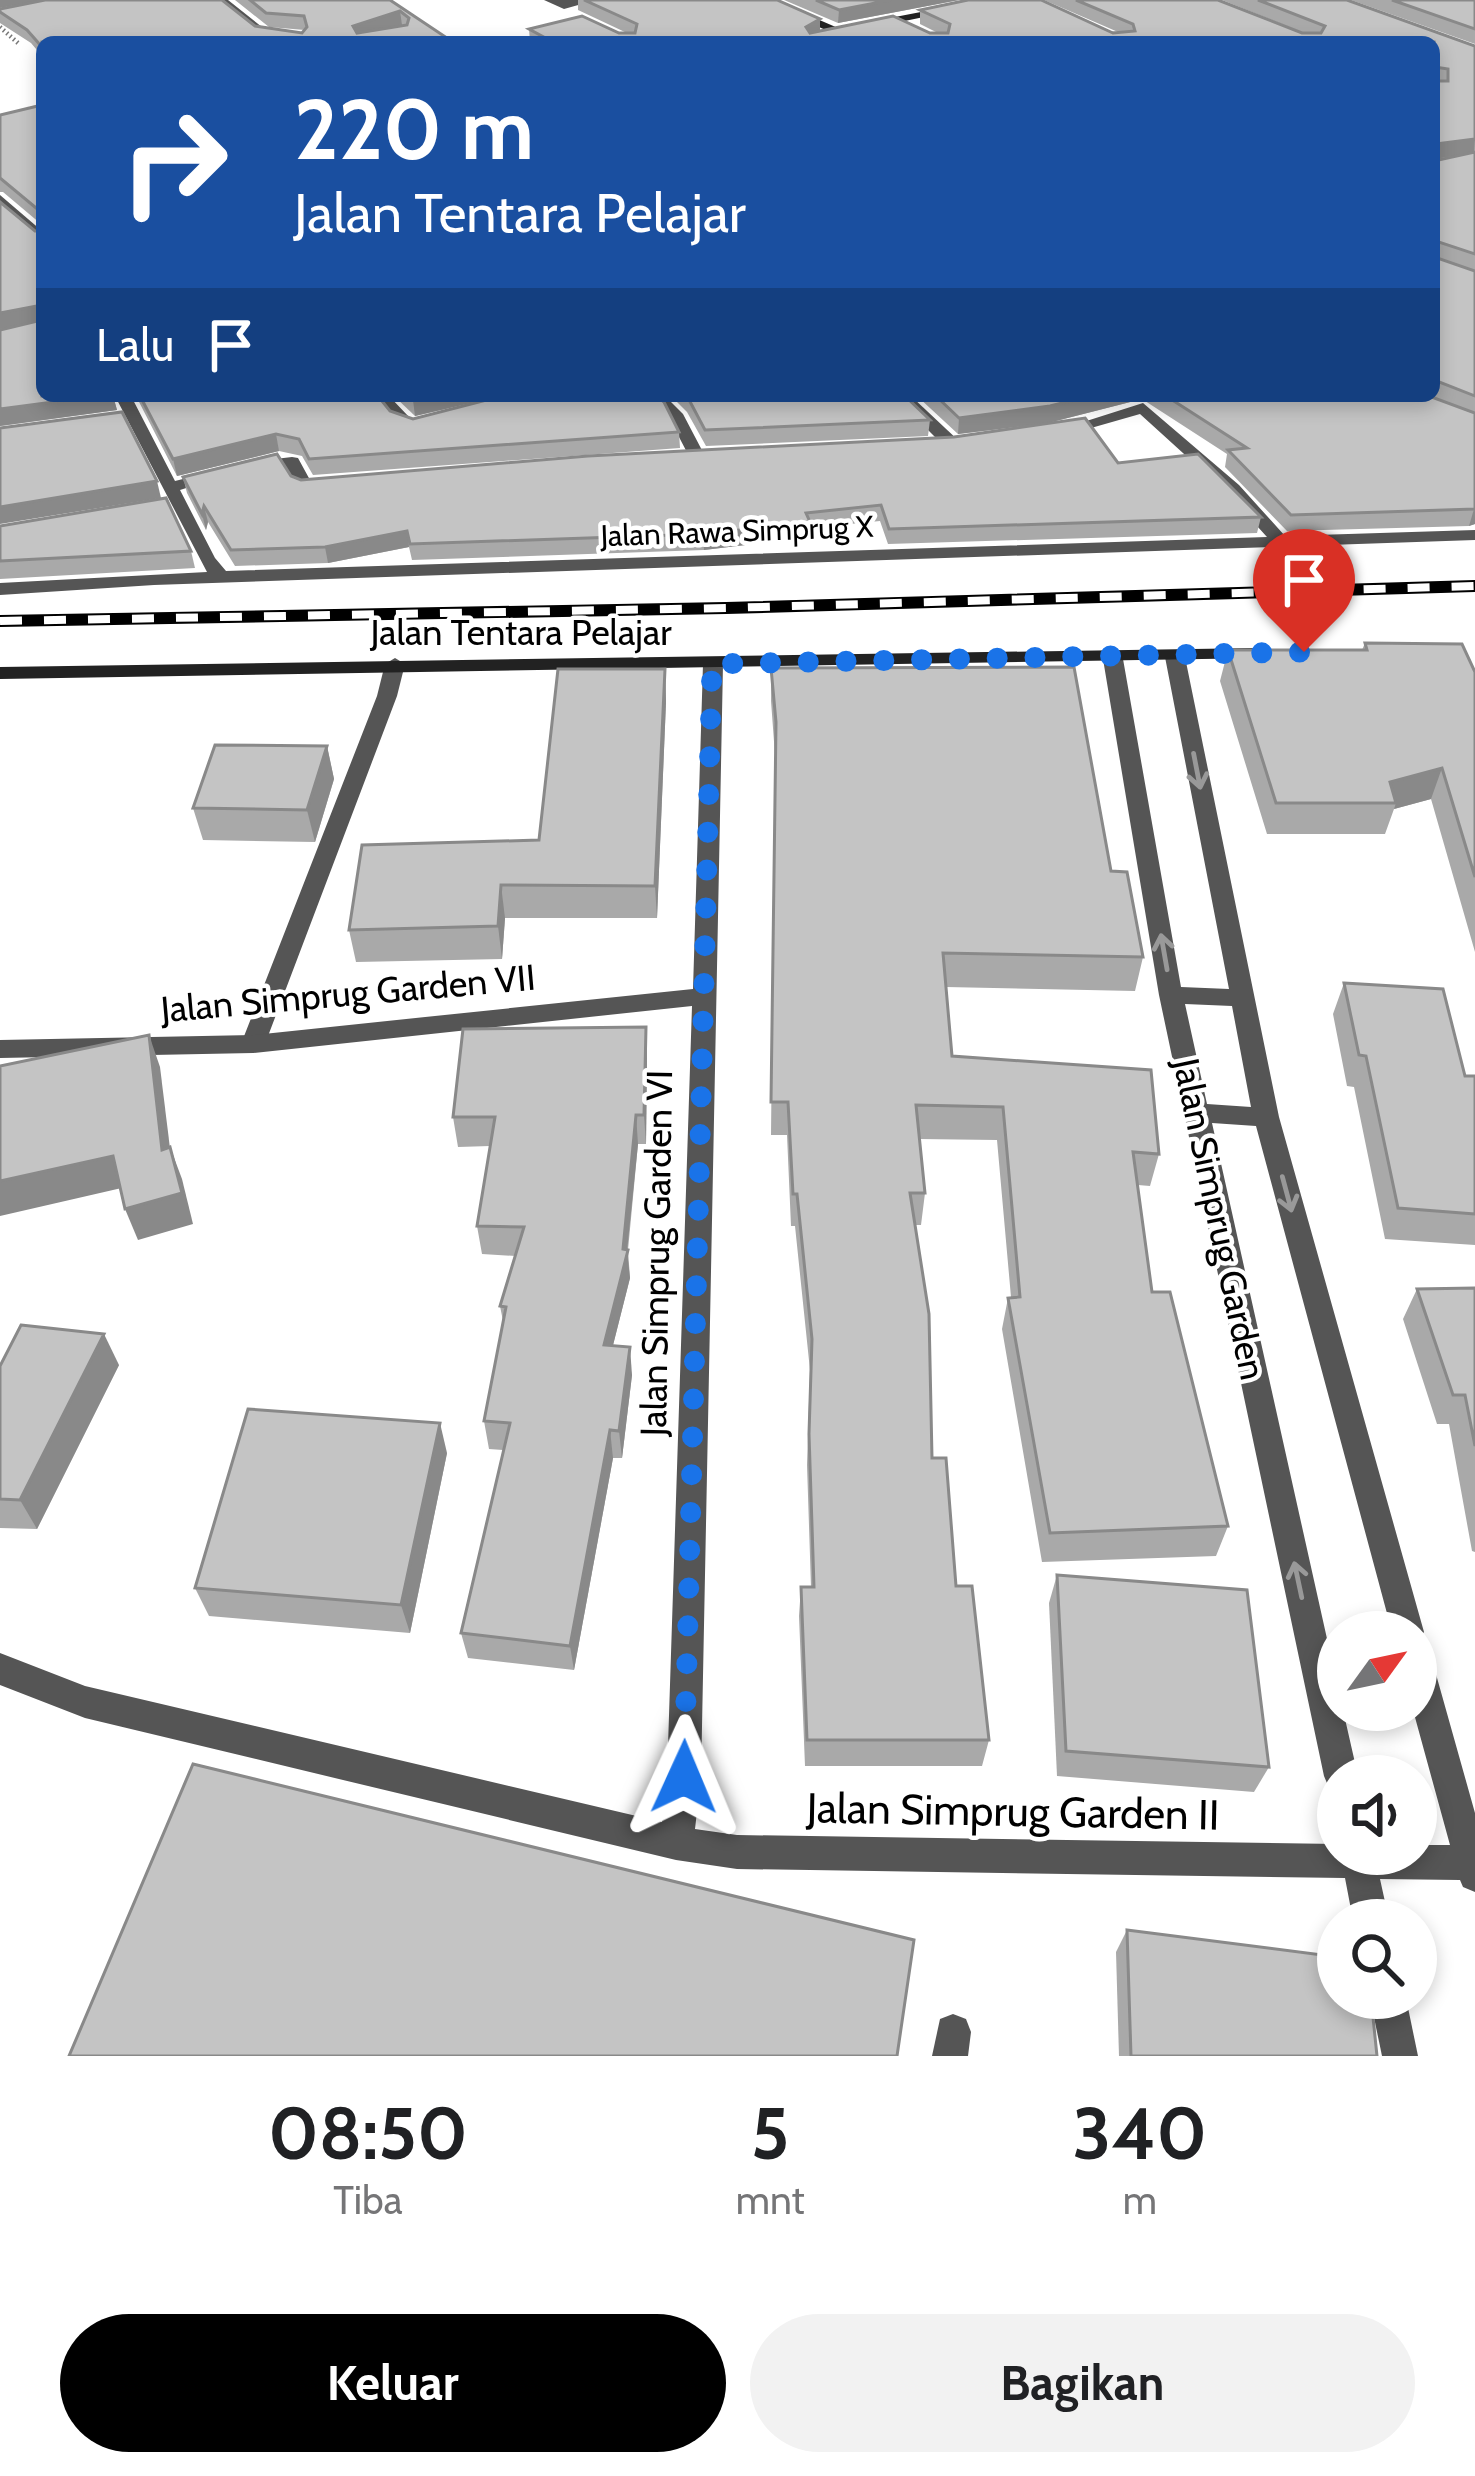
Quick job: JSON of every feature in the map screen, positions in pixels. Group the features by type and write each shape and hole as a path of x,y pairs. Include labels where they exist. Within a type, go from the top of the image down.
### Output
{"street":[{"path":"221,0 264,34 278,36"},
{"path":"550,0 564,6 583,2"},
{"path":"764,0 837,32"},
{"path":"829,36 996,0"},
{"path":"892,20 925,34"},
{"path":"8,205 36,233"},
{"path":"124,402 126,419 222,578"},
{"path":"386,402 408,424 440,420"},
{"path":"662,402 675,414 689,457 719,455"},
{"path":"907,402 944,447 976,444"},
{"path":"1039,436 1144,408 1233,489 1283,544"},
{"path":"155,508 174,495 280,460 292,461 304,486 347,482"},
{"name":"Jalan Rawa Simprug X","path":"0,589 1475,535"},
{"name":"Jalan Tentara Pelajar","path":"0,673 1290,653"},
{"name":"Jalan Simprug Garden","path":"1175,657 1266,1117 1402,1611"},
{"name":"Jalan Simprug Garden","path":"1113,659 1171,995 1336,1755"},
{"path":"253,1044 388,696 394,664"},
{"name":"Jalan Simprug Garden VI","path":"676,1843 684,1777 712,664"},
{"path":"1171,995 1242,998"},
{"name":"Jalan Simprug Garden VII","path":"0,1049 253,1044 701,997"},
{"path":"1197,1113 1266,1117"},
{"name":"Jalan Simprug Garden II","path":"0,1669 85,1702 676,1843 737,1852 1317,1858"},
{"path":"1436,1731 1474,1867"},
{"name":"Jalan Simprug Garden II","path":"1437,1864 1474,1867"},
{"path":"1392,2019 1400,2056"}],"path":[{"path":"0,27 18,43"}],"building":[{"path":"45,0 222,0 255,26 302,33 307,27 304,16 266,13 250,0 390,0 444,36 36,36 36,40 0,12","holes":["400,11 409,18 407,25 357,33 353,26"]},
{"path":"584,0 777,0 820,19 806,27 810,33 893,16 930,33 948,33 950,24 920,10 968,0 1041,0 1113,33 1135,31 1133,24 1076,0 1218,0 1302,33 1321,33 1325,26 1258,0 1347,0 1475,46 1475,139 1440,143 1440,81 1448,81 1448,69 1440,68 1440,36 542,36 529,29 582,16 619,33 635,33 637,24"},
{"path":"816,0 891,0 839,10"},
{"path":"1392,0 1475,0 1475,29"},
{"path":"36,106 36,208 0,178 0,115"},
{"path":"1475,152 1475,254 1440,242 1440,160"},
{"path":"0,202 35,231 36,306 0,313"},
{"path":"1440,259 1475,271 1475,396 1440,382"},
{"path":"36,321 36,402 53,402 0,409 0,330"},
{"path":"1440,400 1475,413 1475,509 1291,515 1228,450 1247,448 1175,402"},
{"path":"143,402 383,402 390,411 413,419 479,402 664,402 679,432 309,459 299,439 276,434 173,459"},
{"path":"690,402 911,402 930,420 705,430"},
{"path":"942,402 1066,402 1050,406 959,418"},
{"path":"122,412 157,481 0,507 0,428"},
{"path":"1085,418 1118,463 1198,454 1261,517 889,529 881,505 806,513 810,522 703,534 410,544 407,531 325,547 231,550 204,506 202,514 183,477 277,454 291,476 301,480 588,456 954,437"},
{"path":"166,498 191,551 0,561 0,526"},
{"path":"1365,643 1462,644 1475,672 1475,877 1442,768 1390,782 1396,803 1276,803 1228,650 1367,650"},
{"path":"1074,667 1111,871 1127,872 1143,957 943,953 952,1056 1151,1070 1159,1154 1133,1152 1152,1292 1170,1292 1228,1526 1050,1533 1008,1298 1020,1297 1003,1107 916,1105 925,1193 910,1193 929,1314 932,1458 946,1458 956,1586 972,1586 989,1740 807,1740 801,1587 814,1587 809,1434 812,1339 797,1194 793,1194 788,1102 771,1102 776,722 771,668"},
{"path":"558,669 665,669 655,886 501,885 498,926 349,930 362,845 539,840"},
{"path":"215,745 327,746 307,810 193,808"},
{"path":"1344,983 1443,989 1465,1076 1475,1076 1475,1214 1398,1208 1366,1056 1359,1055"},
{"path":"646,1027 644,1115 636,1115 623,1249 628,1250 604,1345 630,1347 619,1431 610,1430 570,1646 461,1633 510,1423 484,1421 506,1307 500,1306 524,1227 477,1226 495,1117 453,1117 463,1029"},
{"path":"149,1035 162,1150 170,1147 182,1193 125,1209 113,1156 0,1181 0,1066"},
{"path":"1475,1288 1475,1446 1465,1395 1453,1395 1417,1289"},
{"path":"21,1325 104,1334 20,1500 0,1499 0,1366"},
{"path":"248,1409 440,1423 401,1605 195,1588"},
{"path":"1057,1575 1247,1590 1269,1767 1066,1751"},
{"path":"193,1764 914,1940 897,2056 69,2056"},
{"path":"1127,1930 1317,1954 1317,2019 1373,2019 1377,2056 1131,2056"}],"railway":[{"path":"0,621 726,608 1475,586"}],"route":[{"path":"684,1777 712,664 1304,652"}]}
